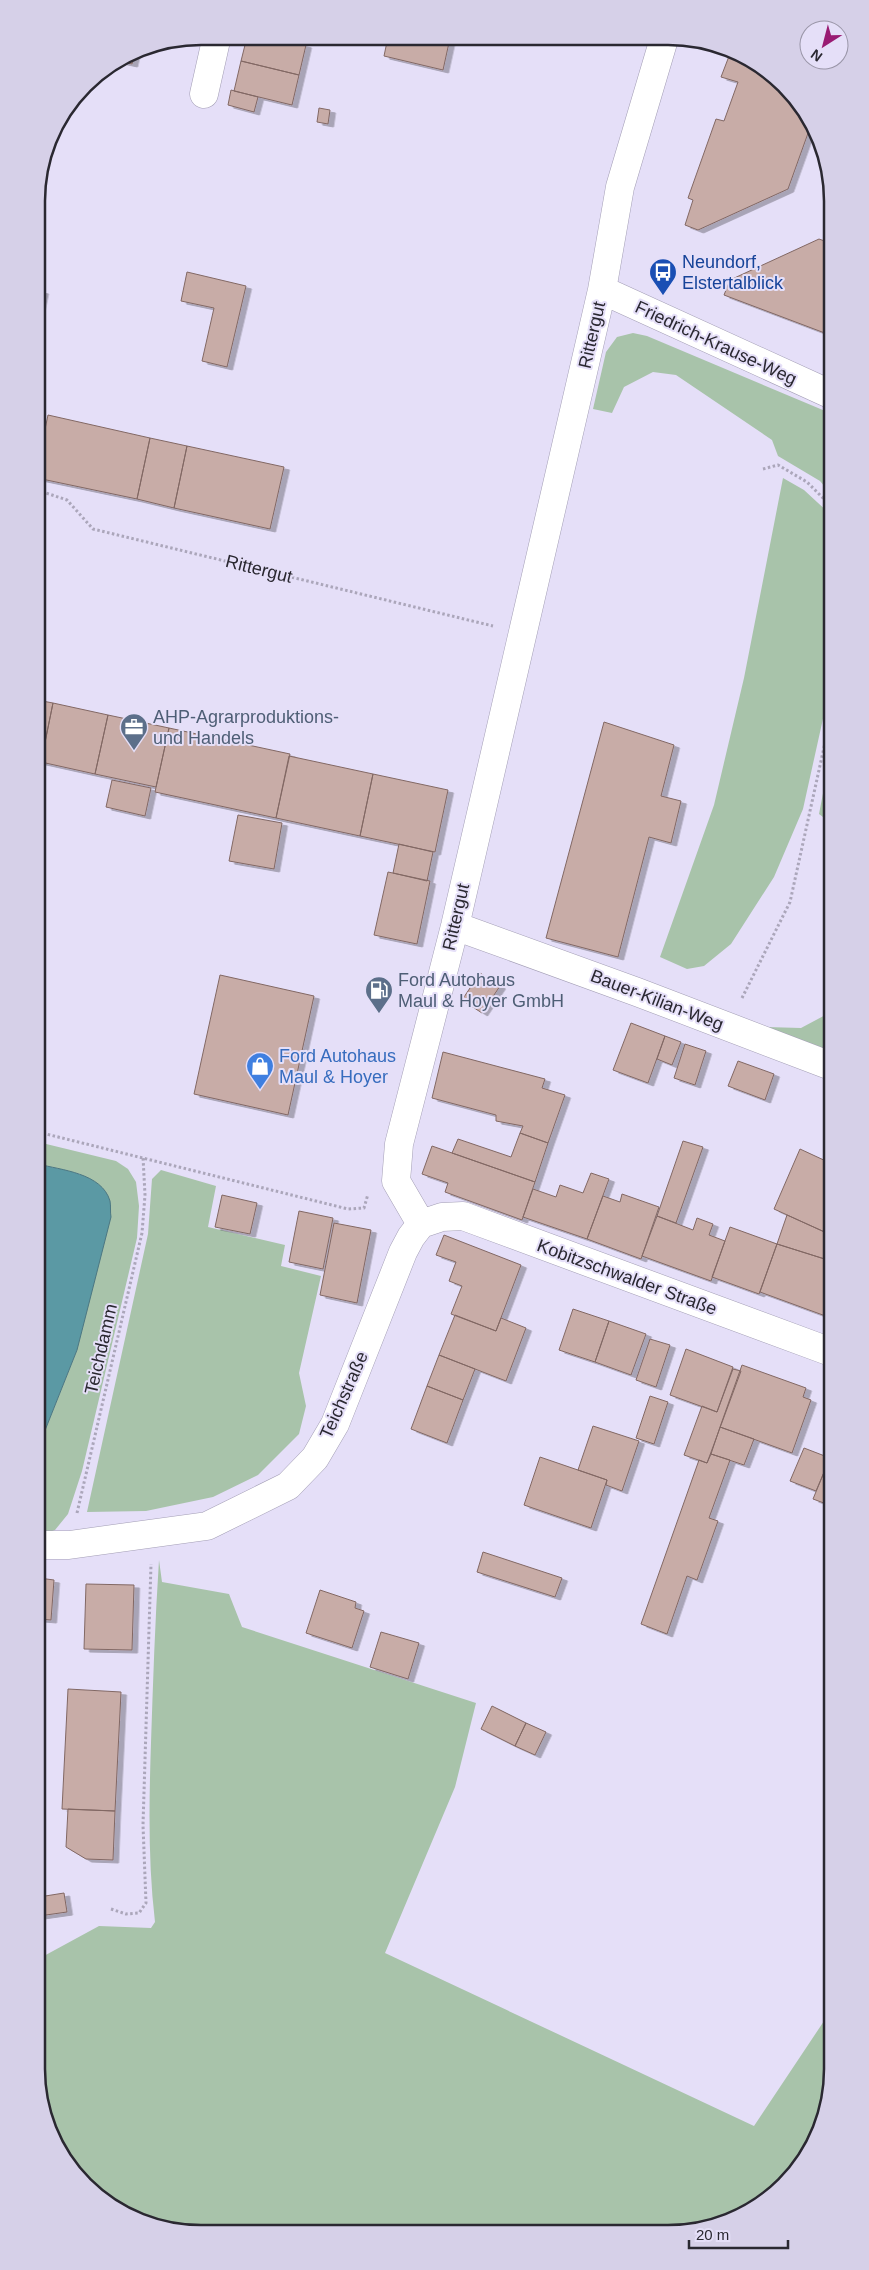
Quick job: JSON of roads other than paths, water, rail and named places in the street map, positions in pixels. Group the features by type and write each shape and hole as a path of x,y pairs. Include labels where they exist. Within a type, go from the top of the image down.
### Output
{"street":[{"path":"204,94 215,45"},
{"name":"Rittergut","path":"422,1224 396,1181 399,1144 455,926 602,290 620,187 662,45"},
{"name":"Friedrich-Krause-Weg","path":"602,290 824,391"},
{"name":"Bauer-Kilian-Weg","path":"455,926 824,1063"},
{"name":"Kobitzschwalder Straße","path":"422,1224 442,1217 463,1216 824,1349"},
{"name":"Teichstraße","path":"45,1545 69,1545 207,1526 288,1486 315,1458 335,1424 403,1252 411,1237 422,1224"}],"place":[{"name":"Neundorf, Elstertalblick","path":"663,296"},
{"name":"AHP-Agrarproduktions- und Handels","path":"134,751"},
{"name":"Ford Autohaus Maul & Hoyer GmbH","path":"379,1014"},
{"name":"Ford Autohaus Maul & Hoyer","path":"260,1090"}]}
